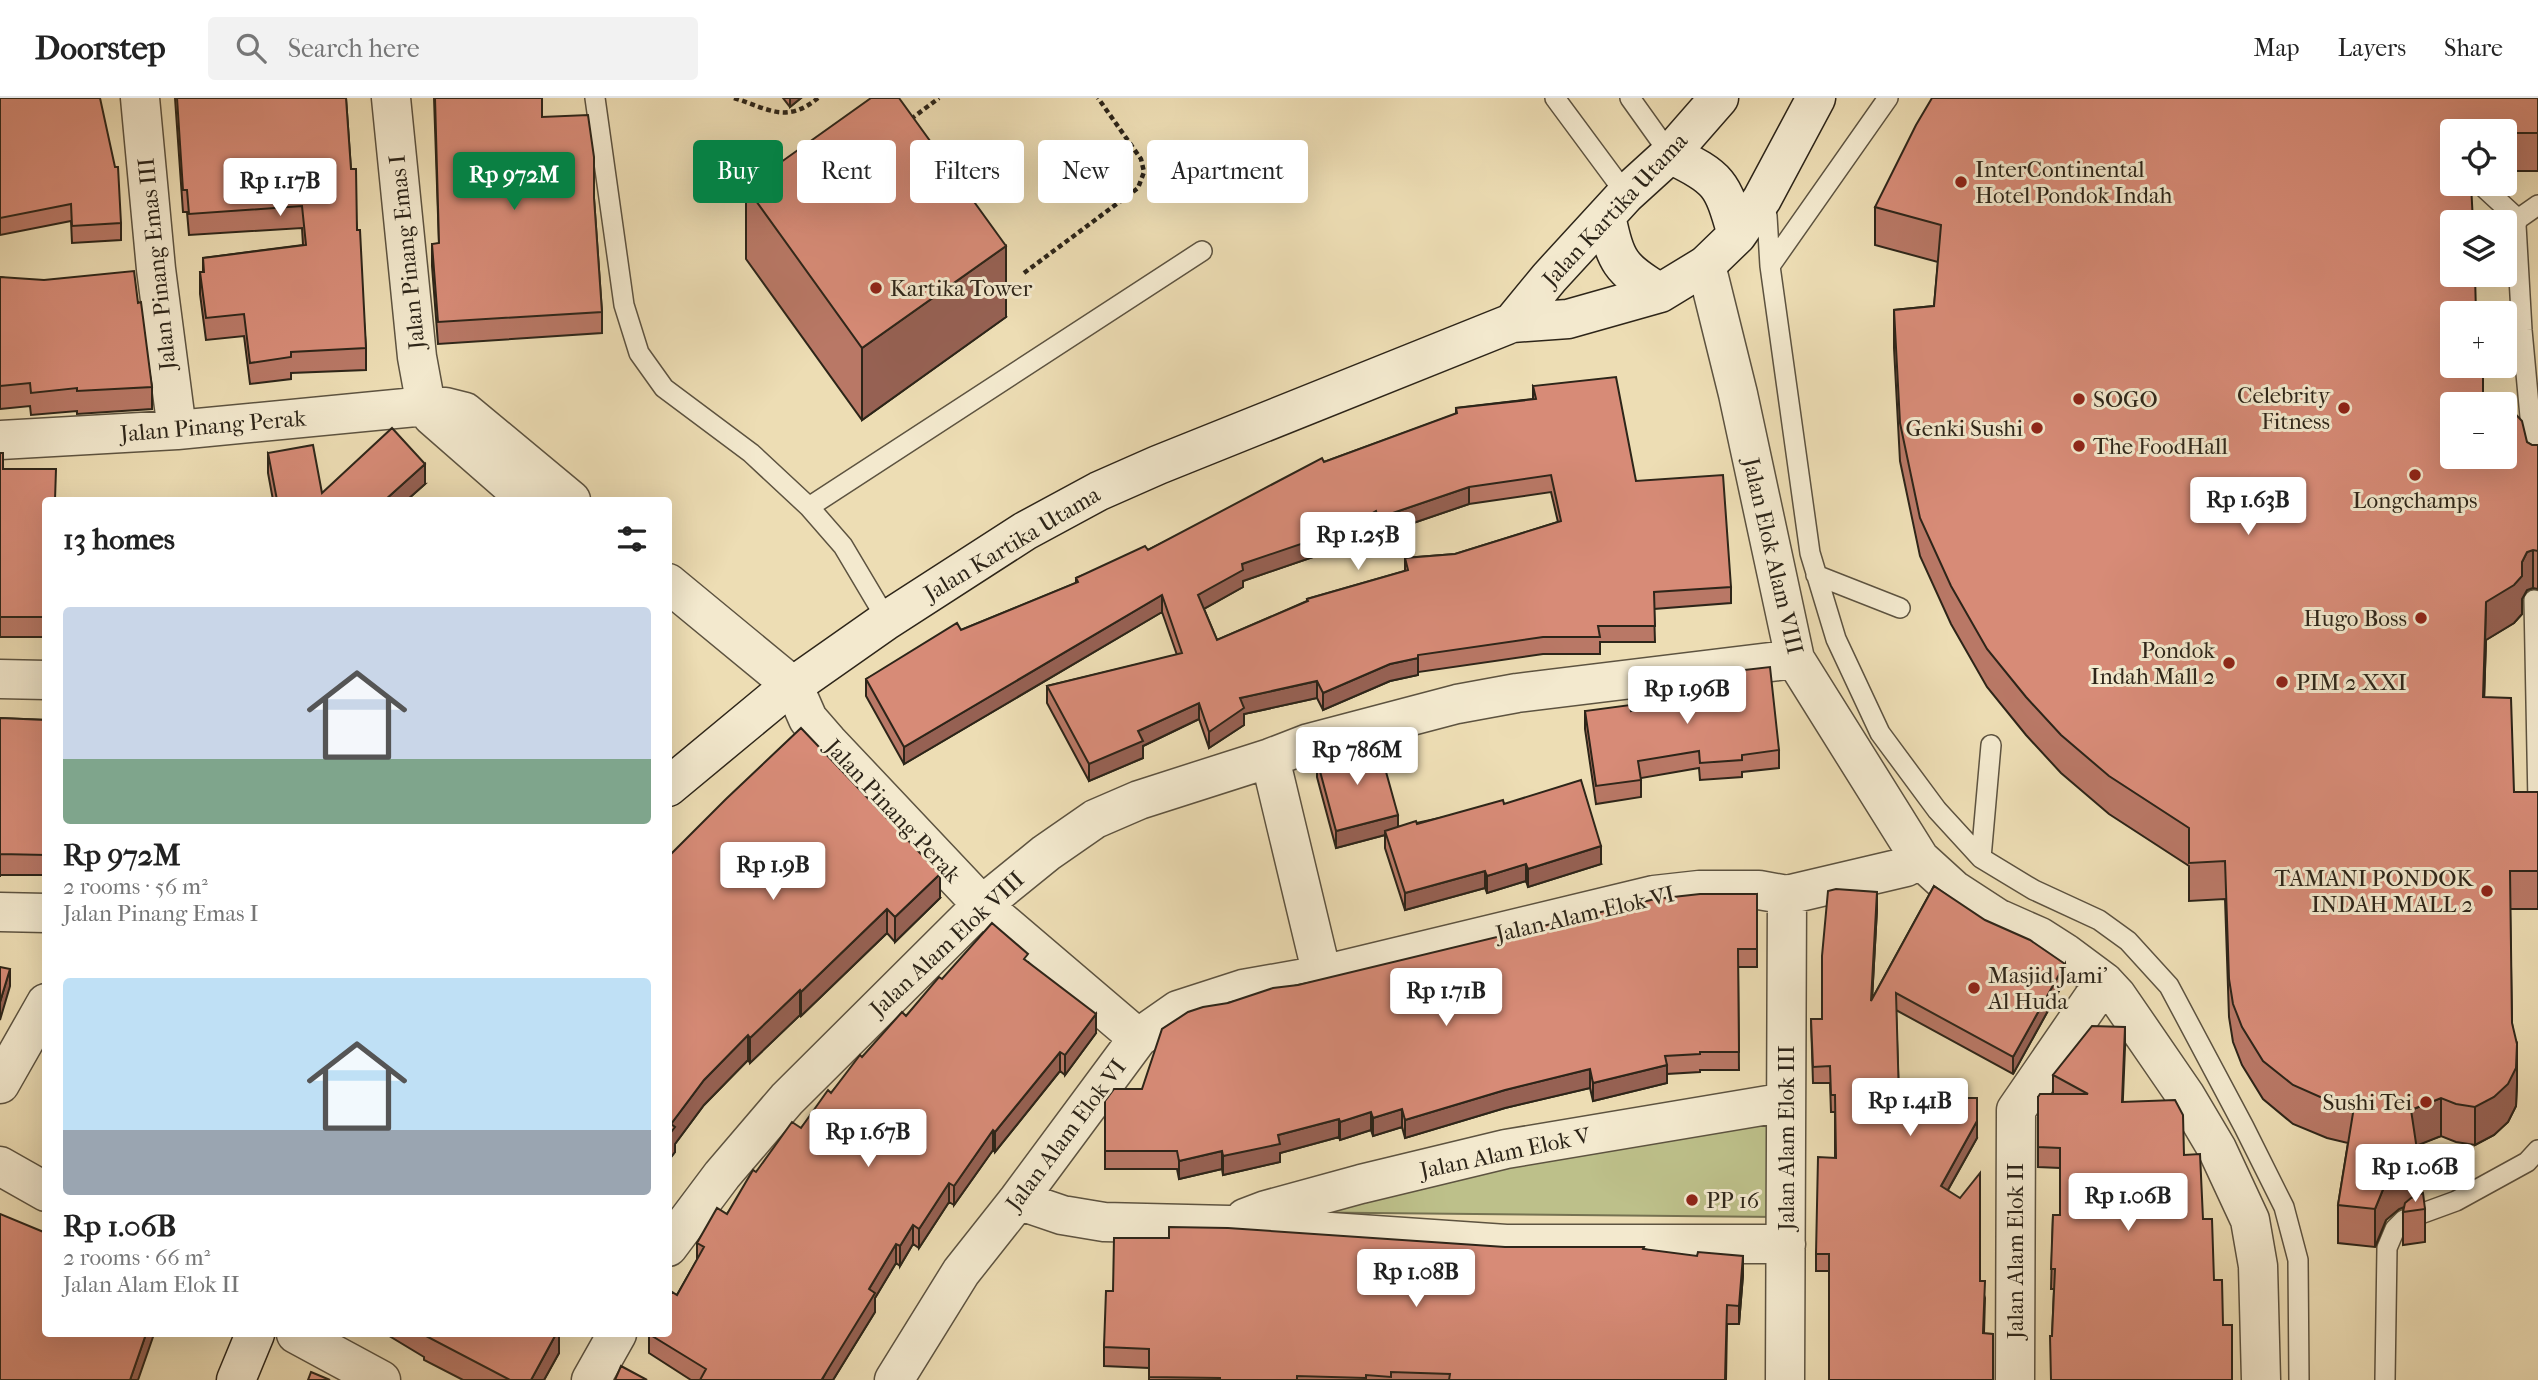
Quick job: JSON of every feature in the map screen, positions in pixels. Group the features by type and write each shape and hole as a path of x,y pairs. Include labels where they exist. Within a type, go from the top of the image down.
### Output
{"street":[{"name":"Jalan Pinang Emas III","path":"140,98 141,271 177,430"},
{"name":"Jalan Pinang Emas I","path":"391,98 417,358 426,406"},
{"name":"Jalan Kartika Utama","path":"1512,323 1616,205 1670,154 1719,98"},
{"name":"Jalan Kartika Utama","path":"672,784 791,702 887,620 1025,531 1099,491 1512,323 1568,319 1660,293 1706,265 1737,235 1762,199 1790,115 1816,98"},
{"path":"1670,154 1715,180 1726,195 1737,235"},
{"path":"1616,205 1614,253 1632,276 1660,293"},
{"name":"Jalan Elok Alam VIII","path":"1706,265 1738,394 1795,659 1920,859 1954,890 1986,911 2040,937 2104,982 2117,996 2185,1096 2217,1149 2250,1220 2258,1266 2261,1380"},
{"name":"Jalan Pinang Perak","path":"0,440 177,430 426,406 445,407 465,412 514,487 558,497"},
{"name":"Jalan Pinang Perak","path":"672,587 791,702 982,905 1138,1038"},
{"name":"Jalan Pinang Perak","path":"672,621 791,702"},
{"name":"Jalan Alam Elok VIII","path":"672,1242 722,1175 787,1099 982,905 1046,853 1095,819 1139,800 1321,740 1469,702 1531,691 1795,659"},
{"path":"0,679 42,680"},
{"path":"1270,758 1322,975"},
{"name":"Jalan Alam Elok VI","path":"894,1380 961,1272 1138,1038 1178,1010 1243,989 1322,975 1654,895 1699,890 1759,890 1787,895 1906,866 1920,859"},
{"name":"Jalan Alam Elok III","path":"1785,1380 1787,895"},
{"path":"0,912 42,913"},
{"name":"Jalan Alam Elok II","path":"2015,1380 2016,1110 2104,982"},
{"path":"0,1084 42,1010"},
{"name":"Jalan Alam Elok V","path":"1229,1225 1301,1200 1506,1149 1786,1101"},
{"path":"0,1166 42,1190"},
{"name":"Jalan Alam Elok V","path":"1018,1200 1062,1215 1104,1222 1229,1225 1506,1244 1786,1244"},
{"path":"236,1380 254,1337"},
{"path":"302,1337 381,1380"},
{"path":"591,1380 615,1337"}],"lane":[{"path":"595,98 624,305 639,352 664,388 751,453 808,507 843,546 887,620"},
{"path":"1555,98 1616,205"},
{"path":"1630,98 1670,154"},
{"path":"1770,266 1888,98"},
{"path":"2493,196 2518,219"},
{"path":"1762,199 1767,216 1770,266 1810,553 1836,639 1880,733 1937,810 1981,858 2034,890 2099,920 2128,941 2169,986 2284,1207 2298,1260 2299,1380"},
{"path":"2536,472 2522,330 2516,225 2518,219 2538,205"},
{"path":"808,507 1202,251"},
{"path":"1816,575 1900,608"},
{"path":"2535,600 2538,803"},
{"path":"1981,858 1991,745"},
{"path":"2385,1380 2387,1248 2395,1230 2404,1220 2456,1202 2527,1163 2538,1150"}],"path":[{"path":"734,98 790,114 806,108 818,98"},
{"path":"906,122 939,98"},
{"path":"1024,273 1138,188 1144,172 1141,159 1098,98"}],"green space":[{"path":"1773,1113 1777,1217 1266,1212"}],"building":[{"path":"0,98 100,98 115,167 118,167 121,223 72,226 71,204 0,218"},
{"path":"177,98 346,98 351,169 356,169 357,230 360,230 366,348 291,352 291,357 250,363 244,314 206,318 200,272 204,272 203,258 306,245 302,206 189,214 187,190 183,190"},
{"path":"435,98 542,98 542,117 588,115 594,157 594,198 602,312 438,322 432,244 439,243"},
{"path":"871,98 899,98 929,140 910,140 910,203 975,203 1006,246 862,348 758,203 783,203 783,161 797,151 797,203 896,203 896,140 812,140"},
{"name":"Pondok Indah Mall 2","path":"1932,98 2538,98 2538,133 2517,133 2517,119 2440,119 2440,196 2472,196 2472,210 2440,210 2440,287 2475,287 2476,301 2440,301 2440,378 2483,378 2483,392 2440,392 2440,469 2517,469 2517,416 2522,421 2527,442 2538,445 2538,551 2527,552 2522,562 2522,576 2514,585 2486,602 2483,697 2511,698 2514,792 2538,792 2538,871 2510,871 2512,1023 2517,1044 2516,1068 2508,1084 2494,1097 2475,1107 2441,1098 2411,1110 2419,1163 2399,1171 2386,1182 2375,1209 2338,1205 2354,1107 2327,1100 2293,1085 2263,1061 2242,1027 2233,1004 2229,979 2225,861 2189,863 2189,828 2109,776 2061,735 2026,697 1987,649 1951,586 1920,518 1900,423 1894,310 1934,306 1941,225 1875,207"},
{"path":"134,271 138,303 141,302 152,387 77,391 77,388 31,393 30,383 0,386 0,277 44,280"},
{"path":"1616,377 1636,481 1723,475 1731,587 1654,592 1655,626 1598,626 1600,637 1543,637 1418,655 1418,658 1390,664 1323,693 1317,681 1240,698 1244,708 1209,732 1199,703 1138,731 1143,741 1089,764 1047,686 1182,653 1162,595 904,747 866,679 957,623 961,630 1078,582 1076,578 1145,546 1148,550 1322,458 1324,462 1457,413 1456,408 1536,399 1533,386","holes":["1551,475 1561,521 1455,554 1405,558 1408,570 1307,599 1308,601 1217,640 1198,595 1243,570 1242,564 1345,529 1376,511 1378,518 1469,487"]},
{"path":"392,428 425,464 388,497 276,497 268,453 313,445 322,493"},
{"path":"0,453 3,453 3,469 56,469 55,497 42,497 42,617 0,617"},
{"path":"1770,667 1779,750 1742,755 1742,760 1700,763 1699,751 1638,761 1641,780 1596,786 1585,711 1630,705 1631,711 1695,699 1693,676"},
{"path":"0,718 42,720 42,855 0,854"},
{"path":"801,728 940,874 895,917 887,909 801,992 800,990 750,1038 748,1035 704,1080 672,1123 672,853"},
{"path":"1378,743 1398,815 1336,831 1317,760"},
{"path":"1581,780 1601,846 1528,869 1526,864 1487,876 1485,871 1405,893 1385,831 1503,800 1504,804"},
{"path":"1934,886 1985,920 2030,940 2065,964 2013,1057 1896,993 1899,1098 1977,1098 1977,1121 1941,1186 1960,1198 1980,1173 1980,1281 1985,1281 1983,1333 1993,1334 1993,1380 1829,1380 1829,1254 1816,1254 1818,1157 1836,1158 1835,1095 1831,1095 1830,1066 1813,1067 1811,1019 1822,1019 1822,956 1828,891 1836,889 1877,892 1871,1001"},
{"path":"1700,894 1757,894 1757,949 1738,949 1739,1052 1700,1052 1665,1056 1667,1065 1593,1083 1590,1069 1505,1090 1405,1120 1402,1109 1373,1118 1371,1112 1340,1122 1339,1119 1278,1135 1280,1144 1223,1156 1222,1151 1179,1161 1177,1151 1105,1151 1105,1101 1114,1089 1142,1089 1162,1029 1188,1012 1228,1003 1273,988 1298,985 1655,899"},
{"path":"992,923 1028,954 1024,959 1096,1014 1065,1055 1060,1052 995,1132 993,1130 954,1186 949,1183 919,1229 913,1225 900,1246 896,1244 869,1289 875,1293 823,1380 700,1380 706,1369 654,1337 672,1337 672,1292 677,1295 704,1247 697,1243 717,1208 727,1214 753,1170 756,1172 792,1122 801,1128 828,1090 831,1093 860,1055 862,1057 902,1012 906,1016 939,977 942,979"},
{"path":"0,967 10,969 0,1002"},
{"path":"2092,1026 2125,1027 2122,1102 2175,1100 2183,1115 2184,1155 2200,1154 2203,1219 2212,1219 2214,1280 2222,1280 2223,1325 2232,1325 2232,1380 2051,1380 2050,1336 2055,1269 2051,1269 2053,1215 2060,1215 2060,1148 2038,1147 2038,1097 2040,1094 2088,1094 2053,1075"},
{"path":"2423,1193 2425,1209 2403,1212 2405,1203"},
{"path":"0,1214 42,1231 42,1337 145,1337 130,1380 0,1380"},
{"path":"1169,1227 1228,1228 1505,1247 1644,1247 1643,1249 1697,1256 1698,1252 1743,1256 1739,1306 1727,1305 1725,1380 1449,1380 1450,1374 1391,1372 1391,1377 1297,1376 1297,1380 1149,1377 1149,1349 1104,1347 1106,1291 1113,1291 1114,1238 1169,1238"},
{"path":"428,1337 554,1337 531,1380 510,1380"},
{"path":"621,1366 647,1380 615,1380"},
{"path":"311,1372 330,1380 308,1380"}],"place":[{"name":"InterContinental Hotel Pondok Indah","path":"1961,182"},
{"name":"Kartika Tower","path":"876,288"},
{"name":"SOGO","path":"2079,399"},
{"name":"Celebrity Fitness","path":"2344,408"},
{"name":"Genki Sushi","path":"2037,428"},
{"name":"The FoodHall","path":"2079,446"},
{"name":"Longchamps","path":"2415,475"},
{"name":"Hugo Boss","path":"2421,618"},
{"name":"Pondok Indah Mall 2","path":"2229,663"},
{"name":"PIM 2 XXI","path":"2282,682"},
{"name":"TAMANI PONDOK INDAH MALL 2","path":"2487,891"},
{"name":"Masjid Jami' Al Huda","path":"1974,988"},
{"name":"Sushi Tei","path":"2426,1102"},
{"name":"PP 16","path":"1692,1200"}]}
